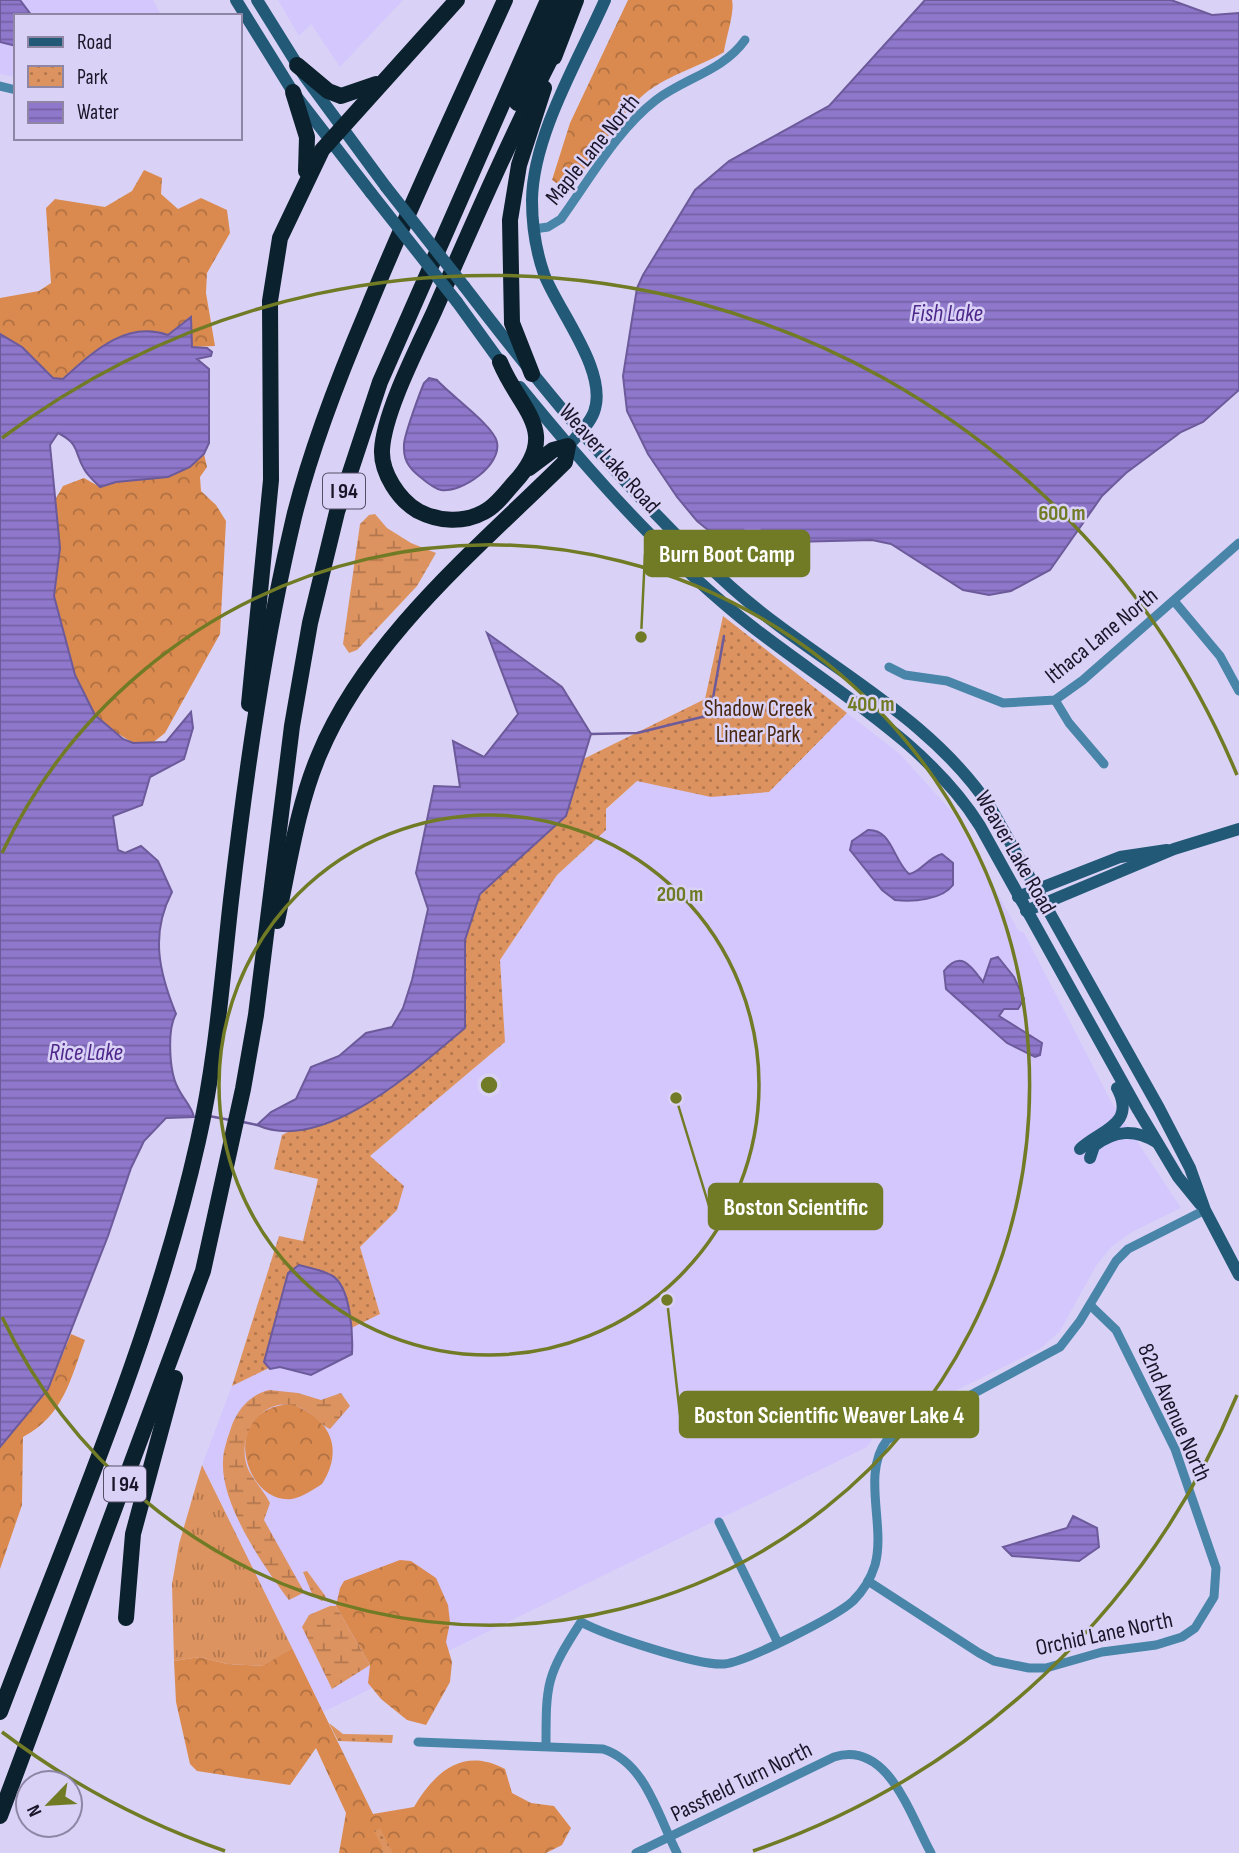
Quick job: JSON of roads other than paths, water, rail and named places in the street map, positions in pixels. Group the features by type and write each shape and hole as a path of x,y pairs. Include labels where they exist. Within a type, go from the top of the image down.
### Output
{"highway":[{"path":"242,811 271,480 271,281 280,238 304,183 328,141 457,0"},
{"name":"I 94","path":"0,1712 113,1415 170,1256 199,1139 209,1083 242,811 273,614 295,513 332,398 393,246 505,0"},
{"name":"I 94","path":"0,1816 203,1271 243,1090 256,1015 292,726 310,623 337,512 380,382 548,0"},
{"path":"256,1015 299,823 317,758 349,694 376,656 444,582 565,462 568,446 553,450 524,472 480,520 467,526 446,528 426,524 407,513 385,486 376,462 376,437 380,418 420,317 564,0"},
{"path":"487,511 459,520 429,517 415,509 393,485 385,469 382,451 385,433 409,366 576,0"},
{"path":"533,374 519,348 512,323 510,220 519,165 556,48"},
{"path":"297,65 328,91 341,96 382,81"},
{"path":"293,92 308,143 304,183"},
{"path":"500,362 509,384 531,414 536,428 534,456 524,472"},
{"path":"126,1618 128,1576 139,1502 203,1271"}],"main road":[{"name":"Weaver Lake Road","path":"236,0 293,92 328,141 568,446 632,515 738,615 901,738 937,770 963,800 1158,1144 1178,1177 1205,1209"},
{"name":"Weaver Lake Road","path":"257,0 297,65 378,177 533,374 641,498 733,589 795,638 906,718 952,757 992,810 1038,892 1184,1156 1205,1209 1239,1275"},
{"path":"568,446 594,413 595,381 544,272 534,229 533,185 542,146 605,0"},
{"path":"1027,911 1174,849 1239,829"},
{"path":"1018,897 1038,892 1120,857 1174,849"},
{"path":"1103,1048 1111,1076 1122,1097 1122,1111 1111,1129 1085,1153 1121,1132 1133,1132 1158,1144"}],"street":[{"name":"Maple Lane North","path":"534,229 548,227 561,219 625,131 654,101 727,61 745,40"},
{"name":"Ithaca Lane North","path":"888,667 913,677 947,681 1003,703 1055,699 1083,680 1239,543"},
{"path":"1174,601 1220,656 1239,691"},
{"path":"1055,699 1069,723 1104,764"},
{"path":"546,1746 547,1683 556,1661 581,1622 710,1663 732,1662 844,1608 868,1581 876,1560 879,1533 876,1460 887,1440 1049,1355 1069,1338 1105,1276 1128,1250 1205,1209"},
{"name":"82nd Avenue North","path":"1090,1305 1116,1330 1185,1474 1200,1527 1212,1555 1217,1580 1214,1597 1199,1623"},
{"path":"719,1522 777,1642"},
{"name":"Orchid Lane North","path":"868,1581 979,1653 1012,1666 1046,1668 1102,1652 1156,1646 1182,1637 1199,1623"},
{"path":"418,1742 603,1749 625,1759 642,1780 677,1853"},
{"name":"Passfield Turn North","path":"636,1853 844,1754 865,1755 874,1759 888,1774 931,1853"}],"water":[{"path":"0,0 20,0 30,14 14,14 14,46 0,42"},
{"name":"Fish Lake","path":"925,0 1171,0 1212,15 1239,13 1239,390 1203,422 1181,432 1126,473 1102,496 1050,570 1011,591 989,595 963,590 891,544 872,540 791,542 751,550 737,548 719,539 697,521 648,454 627,411 623,376 637,288 695,190 729,161 829,106"},
{"name":"Rice Lake","path":"191,317 192,347 207,348 212,352 211,356 197,359 209,369 209,443 204,454 190,467 168,477 116,482 100,487 86,472 70,441 58,433 50,445 60,548 54,596 75,675 95,715 123,739 133,743 166,742 191,712 193,728 184,759 150,777 142,805 113,816 118,850 125,853 141,846 158,861 172,892 161,923 159,953 165,983 176,1014 170,1040 173,1072 178,1088 194,1117 166,1118 144,1141 131,1168 108,1236 48,1389 0,1447 0,334 22,347 53,378 63,379 98,350 124,335 152,332 168,335"},
{"path":"429,378 437,380 480,419 497,442 497,451 487,468 469,482 450,490 438,489 415,473 404,454 409,423 424,383"},
{"path":"487,633 562,687 591,734 566,816 480,894 465,940 465,1028 396,1084 340,1118 311,1128 283,1131 257,1125 271,1112 296,1099 311,1067 339,1056 366,1033 392,1027 403,1008 428,909 416,873 434,786 460,787 453,741 484,757 518,714"},
{"path":"868,830 882,834 909,874 942,854 953,863 953,885 935,897 910,901 895,900 882,890 850,850 852,841"},
{"path":"998,957 1014,977 1024,999 1018,1009 1004,1009 999,1016 1042,1043 1040,1055 1035,1057 1007,1043 946,989 944,971 956,961 966,963 983,982 991,959"},
{"path":"299,1265 327,1273 338,1280 347,1299 351,1323 352,1354 311,1375 280,1367 270,1369 264,1362 288,1273"},
{"path":"1073,1516 1097,1528 1099,1547 1079,1561 1012,1556 1003,1547 1067,1528"}],"waterway":[{"path":"736,560 753,530"},
{"path":"591,734 637,733 710,715 724,636"},
{"path":"209,1116 230,1120"},
{"path":"243,1122 257,1125"}],"place":[{"name":"Burn Boot Camp","path":"641,637"},
{"name":"Boston Scientific","path":"676,1098"},
{"name":"Boston Scientific Weaver Lake 4","path":"667,1300"}],"park label":[{"name":"Shadow Creek Linear Park","path":"758,721"}]}
